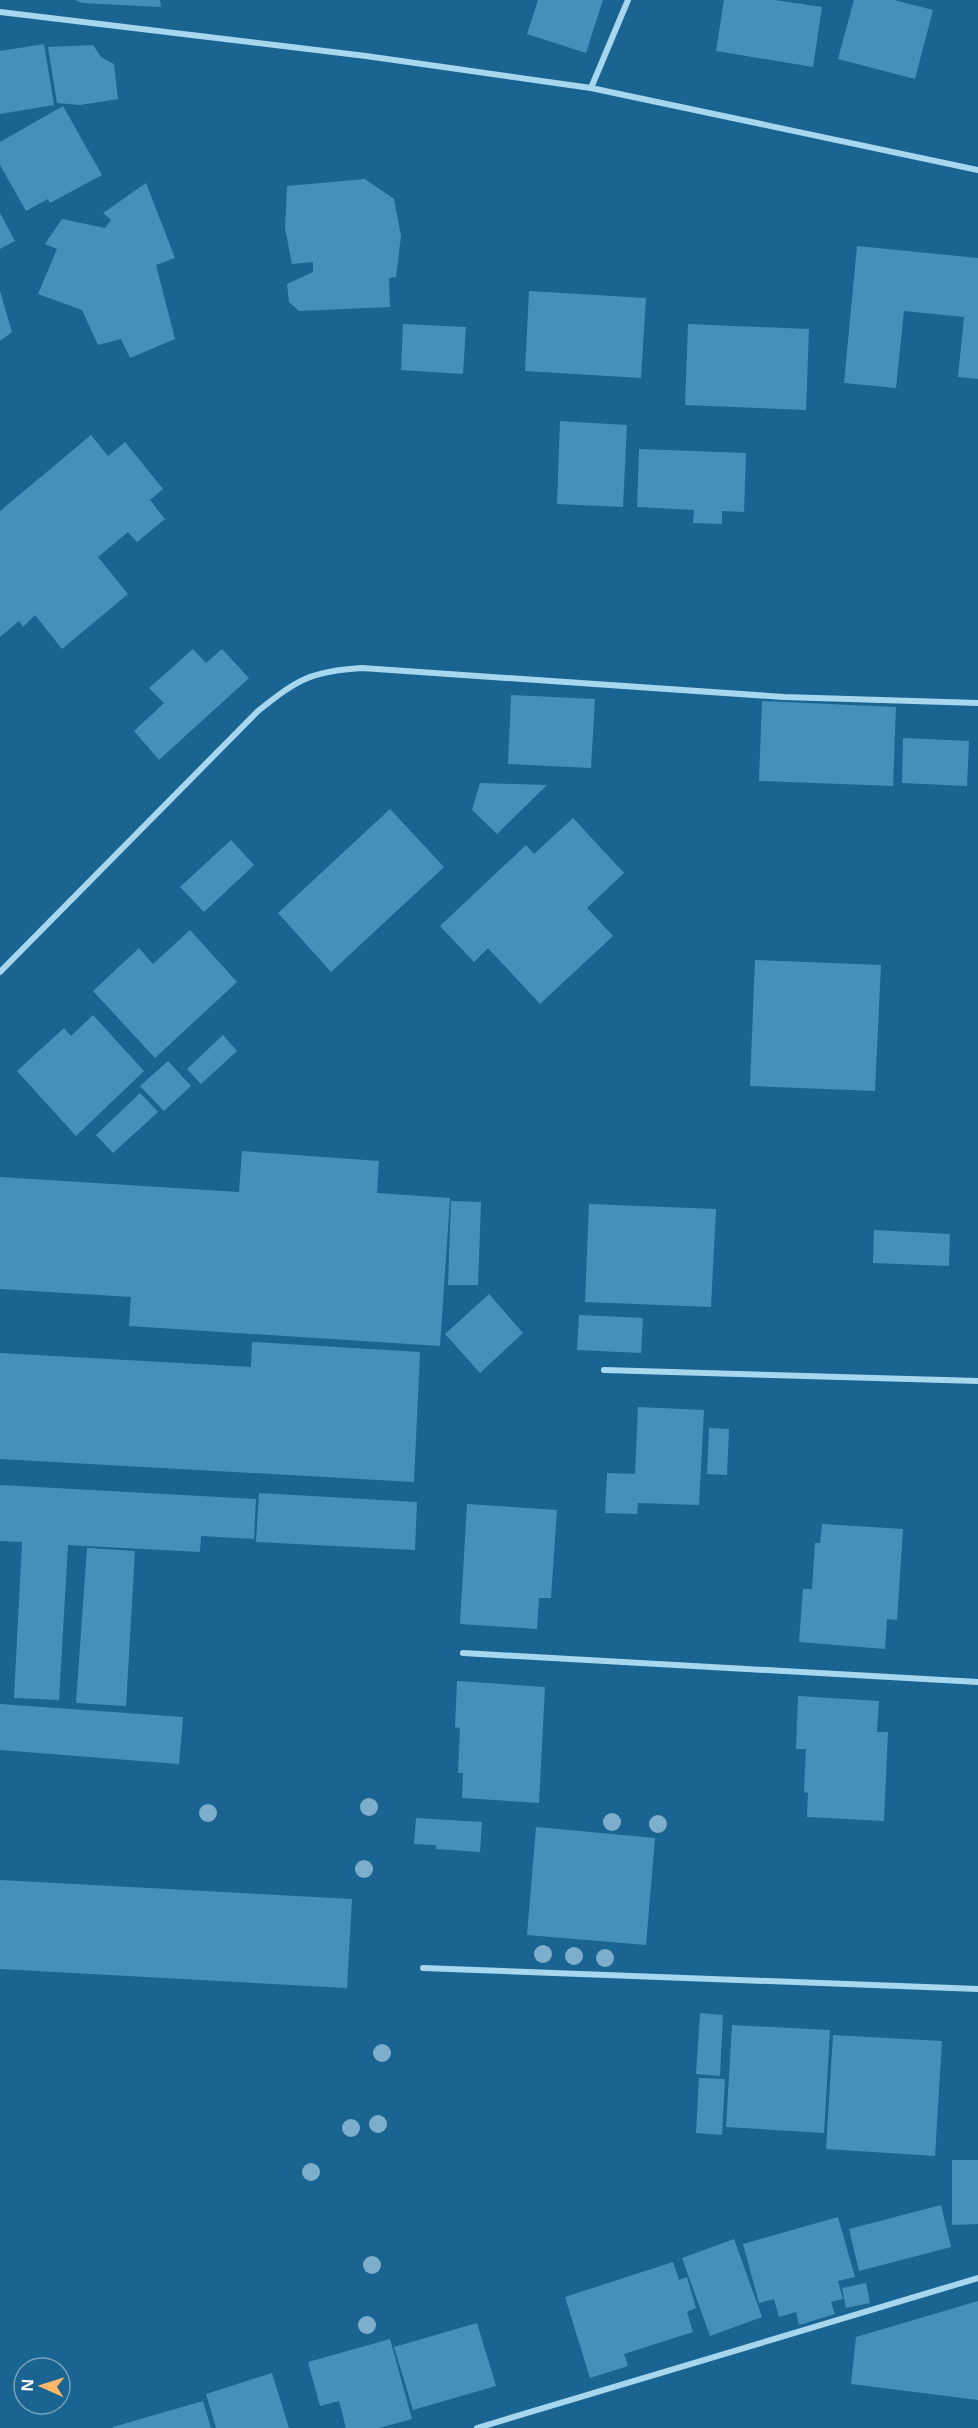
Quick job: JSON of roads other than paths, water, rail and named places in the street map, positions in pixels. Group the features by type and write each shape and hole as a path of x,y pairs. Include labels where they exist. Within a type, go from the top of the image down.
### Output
{"street":[{"path":"591,88 628,0"},
{"path":"0,12 366,56 591,88 978,170"},
{"path":"0,972 258,711 294,683 330,670 362,668 784,697 978,703"},
{"path":"604,1370 978,1381"},
{"path":"463,1653 978,1682"},
{"path":"423,1968 978,1989"},
{"path":"477,2428 978,2278"}]}
